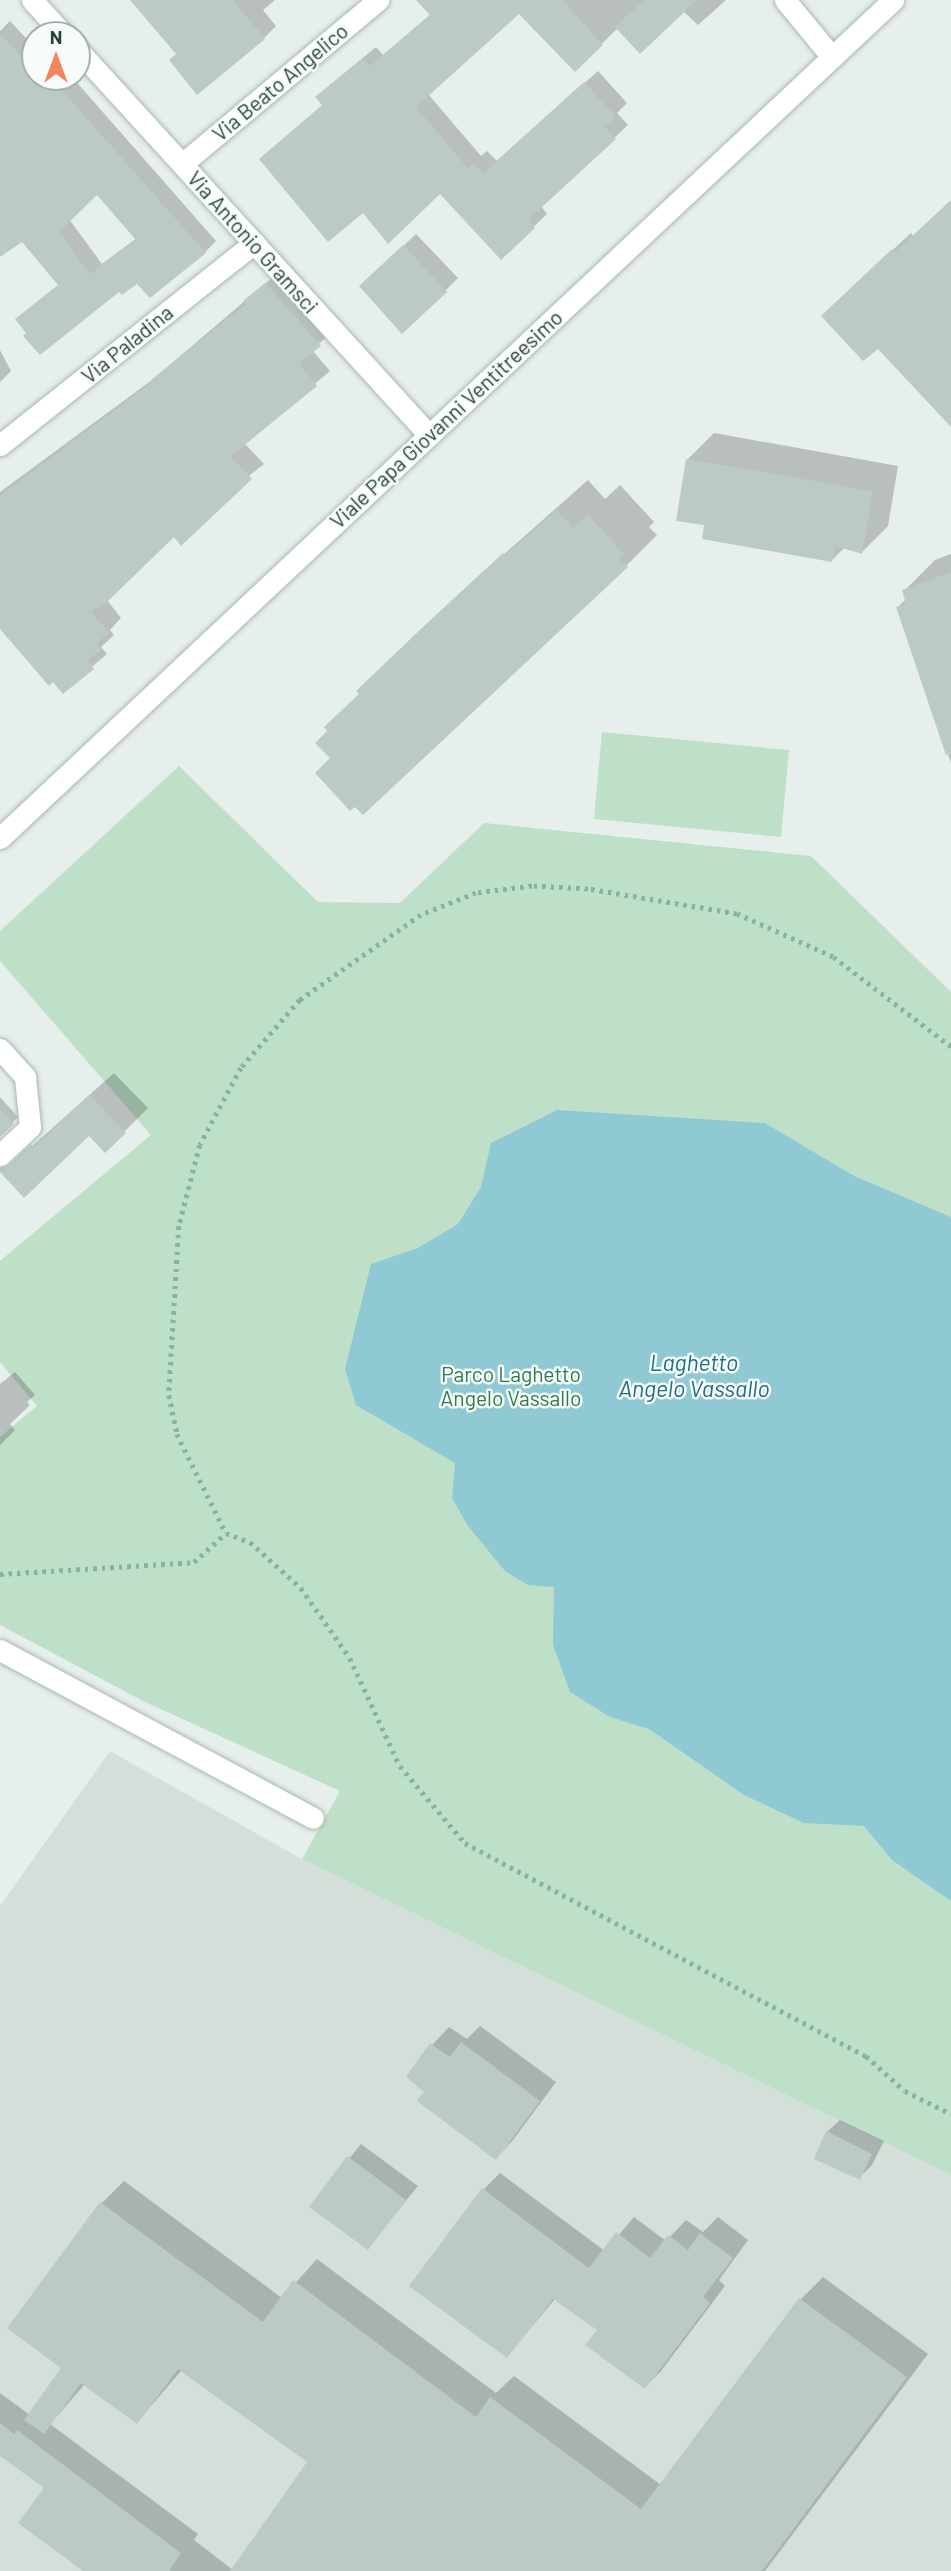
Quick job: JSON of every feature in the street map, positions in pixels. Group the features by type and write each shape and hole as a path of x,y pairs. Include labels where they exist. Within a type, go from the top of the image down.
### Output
{"street":[{"path":"32,0 51,21"},
{"name":"Via Beato Angelico","path":"182,164 378,0"},
{"path":"785,0 832,57"},
{"name":"Viale Papa Giovanni Ventitreesimo","path":"0,838 893,0"},
{"name":"Via Antonio Gramsci","path":"91,64 429,435"},
{"name":"Via Paladina","path":"0,445 254,243"},
{"path":"0,1049 25,1077 30,1127 0,1155"},
{"path":"0,1650 313,1818"}],"path":[{"path":"951,1047 833,957 737,914 588,889 532,886 476,893 421,915 300,1000 241,1068 200,1145 179,1226 169,1395 177,1434 226,1532 250,1542 301,1588 350,1658 400,1766 465,1843 866,2056 905,2091 951,2115"},
{"path":"0,1574 194,1562 226,1532"}],"shaded area":[{"path":"110,1751 302,1859 951,2175 951,2571 0,2571 0,1906"}],"green space":[{"path":"602,732 789,750 781,837 594,819"},
{"name":"Parco Laghetto Angelo Vassallo","path":"179,766 318,902 400,903 484,823 811,856 951,992 951,2175 302,1859 340,1791 143,1701 0,1625 0,1437 37,1406 0,1362 0,1261 151,1135 0,961 0,931"}],"water":[{"name":"Laghetto Angelo Vassallo","path":"557,1110 765,1123 854,1176 951,1217 951,1901 892,1860 864,1826 804,1823 744,1795 649,1729 610,1717 570,1692 553,1645 554,1587 528,1585 505,1571 468,1526 452,1498 455,1463 356,1405 345,1369 371,1264 418,1248 458,1224 481,1187 491,1143"}],"building":[{"path":"130,0 233,0 265,39 197,95 169,60 176,54"},
{"path":"416,0 562,0 603,45 575,72 519,14 416,107 468,168 474,162 483,173 584,82 616,117 605,127 616,139 529,219 535,228 501,260 440,194 388,244 363,213 328,242 259,159 322,105 315,97 363,58 370,66 430,15"},
{"path":"644,0 697,0 640,54 615,27"},
{"path":"0,33 21,56 21,91 62,91 206,253 150,298 137,284 122,295 119,292 40,355 23,336 26,333 15,319 58,285 22,242 0,257","holes":["97,195 136,240 90,274 59,232"]},
{"path":"951,200 951,427 878,349 863,361 821,316 892,249 895,252"},
{"path":"403,245 447,292 402,334 359,286"},
{"path":"265,283 321,346 299,363 317,386 231,456 252,479 181,546 174,537 108,601 91,611 109,633 97,643 101,650 87,660 94,669 63,694 53,682 49,686 0,629 0,496 152,382 151,380 246,304 243,301"},
{"path":"686,459 873,491 862,554 835,546 832,562 702,539 704,525 676,521"},
{"path":"557,510 573,528 588,515 624,554 619,559 628,567 363,815 355,807 350,811 315,773 330,758 315,743 327,731 324,727 359,694 356,691 424,626 503,553 505,555"},
{"path":"951,572 951,754 946,755 896,607 906,604 902,590"},
{"path":"89,1095 126,1133 105,1153 89,1136 24,1198 0,1172 0,1168 9,1165 31,1144 34,1147"},
{"path":"0,1109 14,1124 0,1137"},
{"path":"461,2042 540,2101 496,2160 417,2101 424,2092 406,2077 430,2043 450,2057"},
{"path":"826,2131 872,2154 860,2180 814,2159"},
{"path":"347,2156 406,2200 368,2250 309,2207"},
{"path":"482,2188 589,2268 616,2232 650,2258 668,2235 688,2250 700,2233 733,2258 703,2297 710,2303 645,2389 585,2345 597,2330 553,2299 507,2358 409,2286"},
{"path":"100,2202 263,2322 293,2280 476,2417 490,2397 641,2509 799,2298 907,2377 762,2571 230,2571 307,2462 178,2369 137,2424 81,2383 44,2434 24,2420 61,2368 7,2328"},
{"path":"0,2423 14,2434 17,2430 181,2553 169,2571 83,2571 18,2523 44,2488 0,2456"}]}
